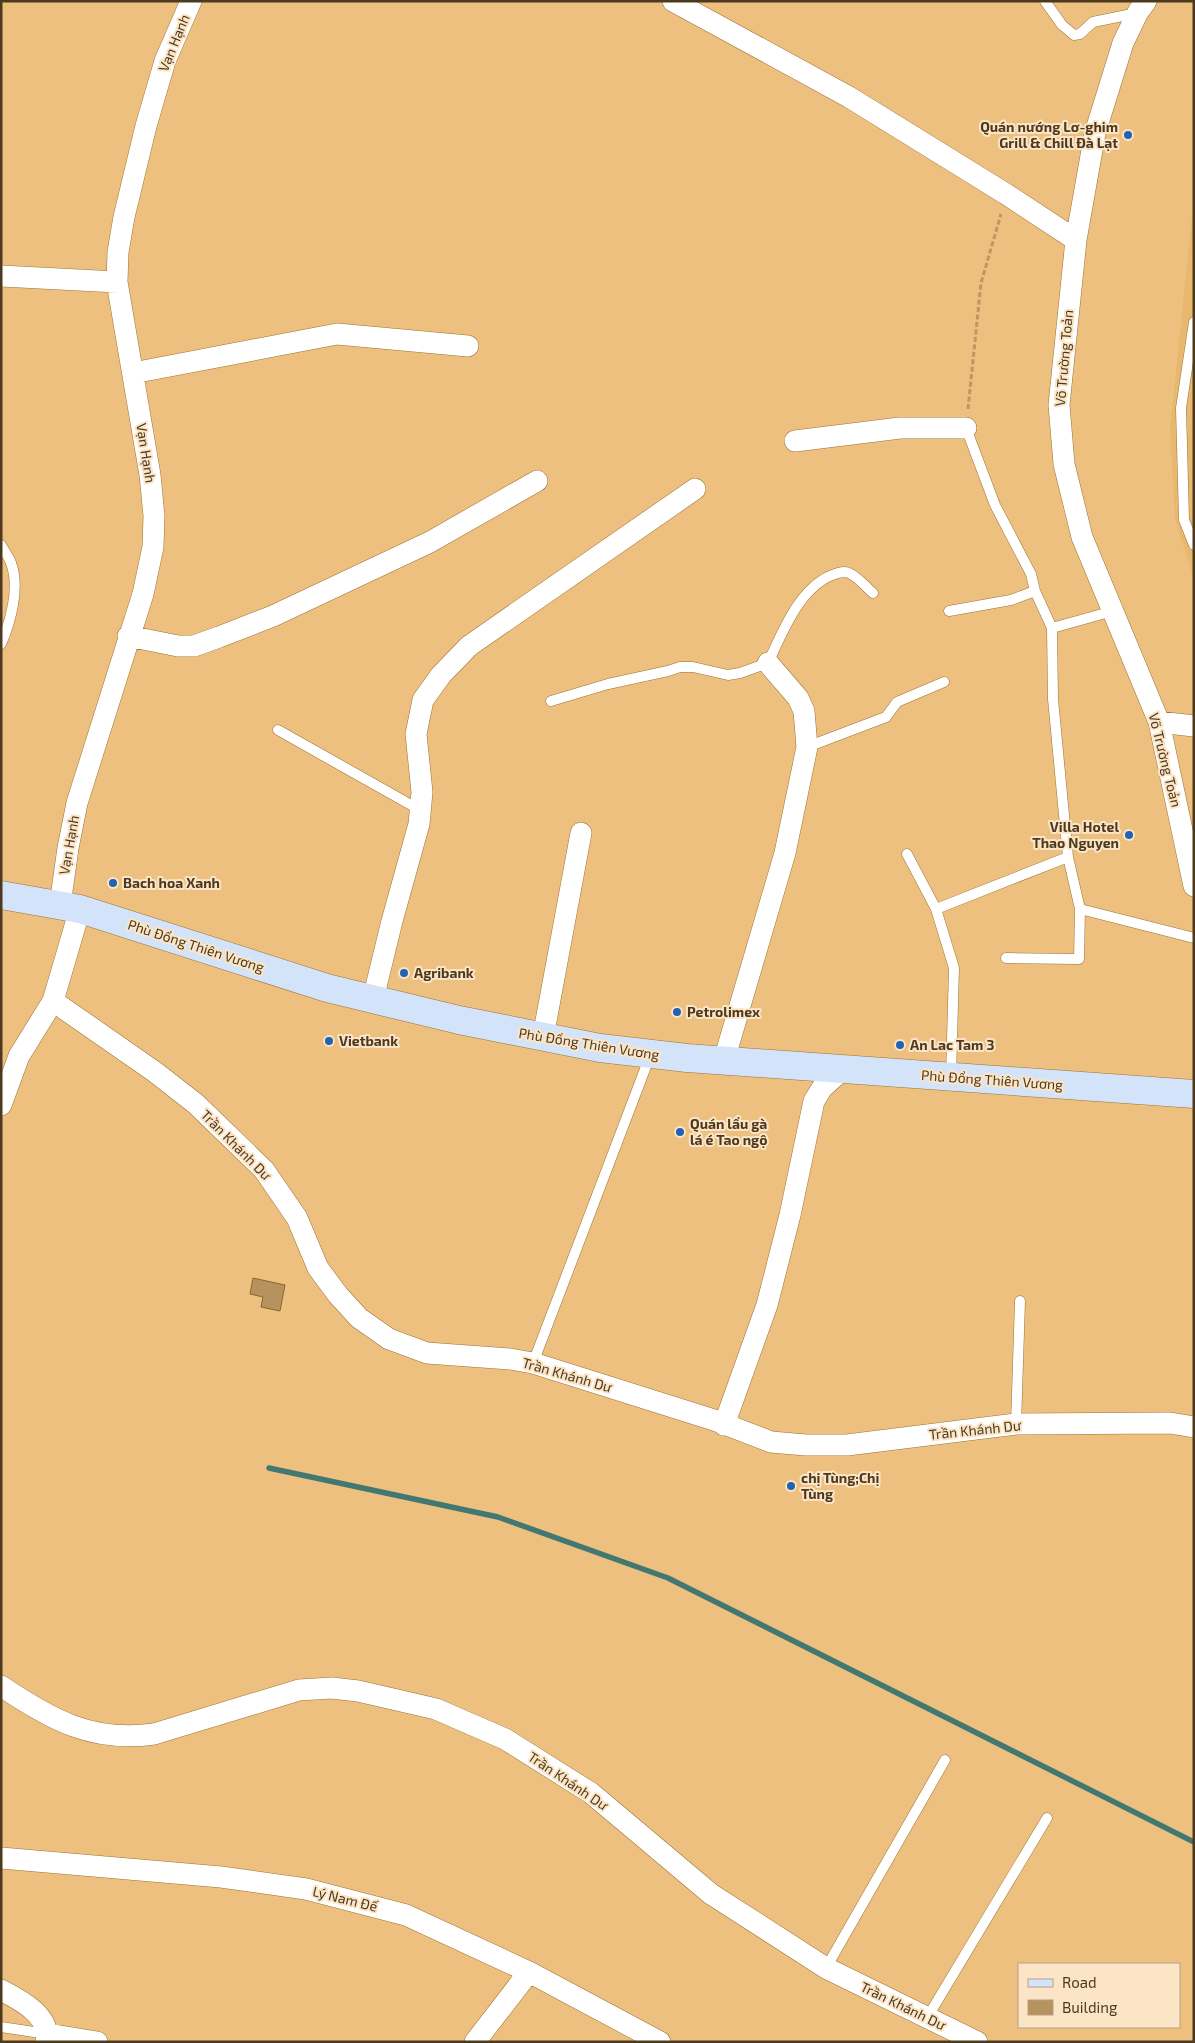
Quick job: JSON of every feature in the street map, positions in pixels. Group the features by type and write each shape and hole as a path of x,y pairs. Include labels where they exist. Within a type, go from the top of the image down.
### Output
{"main road":[{"name":"Phù Đổng Thiên Vương","path":"1,895 70,907 327,988 373,1000 543,1037 651,1055 1194,1094"}],"street":[{"name":"Vạn Hạnh","path":"70,907 68,848 77,803 128,636 143,594 153,546 154,516 150,475 117,282 118,252 124,217 146,126 165,61 191,1"},
{"path":"673,1 849,97 1006,194 1076,240"},
{"name":"Võ Trường Toản","path":"1142,7 1123,43 1095,133 1076,240 1059,405 1064,464 1082,537 1159,722 1194,886"},
{"path":"1,276 117,282"},
{"path":"133,373 337,334 468,346"},
{"path":"795,441 900,428 966,428"},
{"path":"128,636 178,646 194,646 219,637 274,616 430,542 538,481"},
{"path":"373,1000 392,921 419,824 422,792 416,734 423,700 441,675 469,646 695,489"},
{"path":"724,1060 785,853 806,747 804,711 798,698 768,663"},
{"path":"1159,722 1194,726"},
{"path":"543,1037 581,833"},
{"path":"1,1104 19,1056 53,1001 70,907"},
{"name":"Trần Khánh Dư","path":"53,1001 155,1072 196,1104 264,1170 298,1218 318,1268 338,1295 359,1318 389,1339 427,1353 510,1359 532,1363 771,1442 806,1446 847,1445 971,1428 1016,1424 1170,1423 1194,1428"},
{"path":"724,1425 767,1305 790,1215 814,1101 822,1088 843,1069"},
{"name":"Trần Khánh Dư","path":"1,1686 52,1719 113,1736 134,1737 154,1734 299,1690 332,1688 436,1709 505,1739 591,1793 711,1894 826,1968 978,2042"},
{"name":"Lý Nam Đế","path":"1,1858 221,1877 306,1889 406,1915 529,1972 660,2042"},
{"path":"476,2042 529,1972"},
{"path":"1,1990 32,2009 46,2026 47,2038 97,2042"}],"lane":[{"path":"1045,1 1062,25 1074,35 1080,34 1093,22 1142,7"},
{"path":"1194,322 1181,408 1184,520 1194,545"},
{"path":"966,428 995,505 1030,574 1035,591 1052,628 1053,699 1068,857 1080,909 1079,959 1006,958"},
{"path":"1,545 12,563 14,586 10,625 1,644"},
{"path":"551,701 608,684 668,671 680,666 693,667 720,675 740,673 768,663 789,620 802,599 820,581 843,571 850,573 873,593"},
{"path":"949,611 1011,600 1035,591"},
{"path":"1052,628 1113,611"},
{"path":"806,747 886,717 896,702 944,682"},
{"path":"278,730 420,810"},
{"path":"906,854 936,909 954,968 951,1078"},
{"path":"936,909 1068,857"},
{"path":"1080,909 1194,938"},
{"path":"532,1363 651,1055"},
{"path":"1016,1424 1020,1301"},
{"path":"826,1968 945,1760"},
{"path":"927,2018 1047,1818"},
{"path":"1,2028 47,2038"}],"path":[{"path":"966,428 981,283 1006,194"}],"shaded area":[{"path":"1194,197 1194,579 1175,519 1170,429"}],"building":[{"path":"253,1278 285,1285 280,1311 261,1307 263,1297 250,1294"}],"waterway":[{"path":"269,1468 498,1517 668,1578 1194,1842"}],"place":[{"name":"Quán nướng Lơ-ghim Grill & Chill Đà Lạt","path":"1128,135"},
{"name":"Villa Hotel Thao Nguyen","path":"1129,835"},
{"name":"Bach hoa Xanh","path":"113,883"},
{"name":"Agribank","path":"404,973"},
{"name":"Petrolimex","path":"677,1012"},
{"name":"Vietbank","path":"329,1041"},
{"name":"An Lac Tam 3","path":"900,1045"},
{"name":"Quán lẩu gà lá é Tao ngộ","path":"680,1132"},
{"name":"chị Tùng;Chị Tùng","path":"791,1486"}]}
